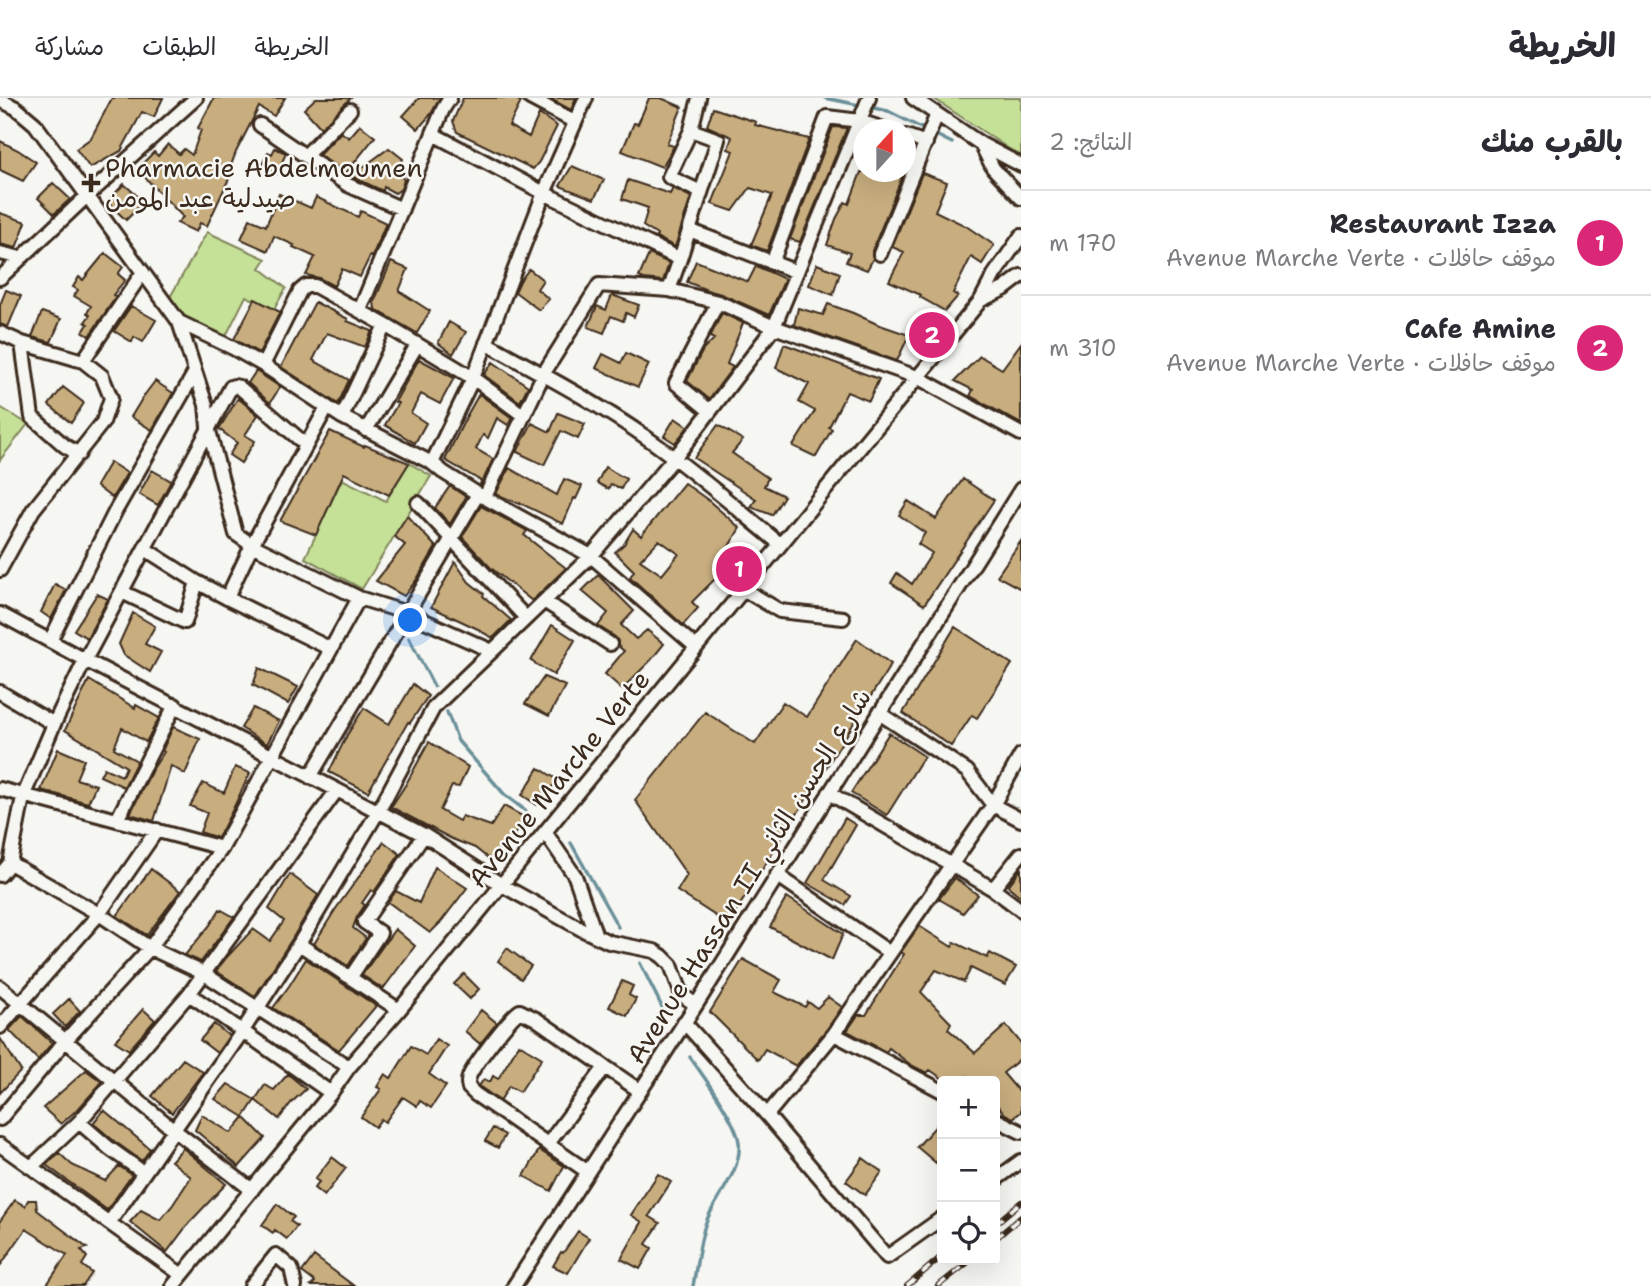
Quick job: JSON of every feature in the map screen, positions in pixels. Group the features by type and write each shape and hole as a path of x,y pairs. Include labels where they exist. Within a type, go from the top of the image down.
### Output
{"street":[{"path":"0,278 196,98"},
{"path":"360,310 443,109 450,98"},
{"path":"530,98 575,122"},
{"path":"432,463 473,378 544,193 586,98"},
{"path":"699,98 691,130 669,177 701,192"},
{"path":"914,98 934,119 1021,165"},
{"path":"110,1223 258,1009 299,944 379,810 434,707 591,556 674,458 774,327 869,99"},
{"path":"0,100 16,108 36,124 179,322 206,405 208,427 236,534 252,545 359,598 407,613 492,651"},
{"path":"305,156 350,110"},
{"path":"772,263 827,117 865,119"},
{"path":"880,254 934,119"},
{"path":"260,125 348,185 402,209"},
{"path":"668,290 718,141 691,130"},
{"path":"433,134 544,193 680,259"},
{"path":"916,140 926,143"},
{"path":"981,144 993,168 1021,198"},
{"path":"689,230 797,272"},
{"name":"Avenue Marche Verte","path":"173,1286 331,1093 349,1067 502,885 981,300 994,275 1021,236"},
{"path":"0,253 21,258"},
{"path":"83,361 144,272"},
{"name":"Avenue Marche Verte","path":"981,300 1004,289 1021,276"},
{"path":"310,776 452,538 481,496 543,375 600,285 668,290 718,302 774,327 917,377 1021,434"},
{"path":"263,365 300,291 306,286 315,286 473,378 524,416"},
{"path":"710,411 676,383 718,302"},
{"path":"179,322 263,365 342,417 432,463 481,496 591,556 696,647"},
{"path":"342,417 385,325"},
{"path":"0,333 22,343 83,361 102,376 111,398 103,422 33,510 0,570"},
{"path":"22,343 32,417 65,446 79,454"},
{"path":"486,343 646,437 780,544"},
{"path":"366,430 417,345"},
{"path":"50,640 116,510 195,372"},
{"path":"0,875 10,863 23,797 54,724 85,660 230,387 239,387 306,445"},
{"path":"227,598 252,545 327,407"},
{"name":"Avenue Hassan II شارع الحسن الثاني","path":"514,1286 696,1005 1021,489"},
{"path":"418,503 526,618"},
{"path":"145,549 197,582 331,649"},
{"path":"122,592 185,622 197,582"},
{"path":"743,589 780,611 843,618"},
{"path":"0,1119 65,1041 150,948 222,848 359,598"},
{"path":"544,601 610,644"},
{"path":"0,614 379,810 502,885 581,929 610,942 644,948 662,956 671,965 682,995 696,1005"},
{"path":"0,692 54,724"},
{"path":"117,820 175,705"},
{"path":"879,713 967,771 993,805 1021,820"},
{"path":"767,1115 834,1034 993,805 1021,755"},
{"path":"0,789 222,848"},
{"path":"31,1167 79,1122 188,994 337,790"},
{"path":"829,793 952,864 1021,910"},
{"path":"0,1027 99,914 156,830"},
{"path":"545,832 575,876 596,936"},
{"path":"351,978 380,933 364,922 424,835"},
{"path":"993,889 1021,853"},
{"path":"10,863 99,914 150,948 203,973 349,1067"},
{"path":"777,875 890,953"},
{"path":"299,944 399,1010"},
{"path":"0,987 251,1190"},
{"path":"188,994 331,1093"},
{"path":"588,1172 469,1088 469,1077 514,1014 520,1012 640,1091"},
{"path":"684,1022 767,1115 887,1258 937,1222"},
{"path":"834,1034 937,1088"},
{"path":"548,1144 605,1067"},
{"path":"79,1122 144,1173"},
{"path":"1000,1122 1021,1132"},
{"path":"0,1145 182,1275"},
{"path":"1000,1176 1021,1161"},
{"path":"251,1286 276,1255 291,1268 295,1286"}],"green space":[{"path":"933,98 1021,98 1021,157"},
{"path":"207,232 266,259 260,268 286,288 274,309 246,296 225,338 182,315 169,299"},
{"path":"0,407 28,424 0,460"},
{"path":"409,463 431,476 362,589 305,558 342,479 386,501"}],"building":[{"path":"112,98 163,98 154,117 142,112 121,151 90,168 76,149 91,138"},
{"path":"214,98 285,98 274,116 259,107 236,152 229,171 232,172 207,226 200,223 196,232 177,223 183,217 137,169 154,152 158,156 168,144 179,154 184,149 192,155 201,130 198,128"},
{"path":"316,98 351,98 321,128 304,109"},
{"path":"419,98 440,98 418,129 403,116"},
{"path":"463,98 514,98 521,102 509,126 529,137 539,114 557,126 533,169 457,132 453,121"},
{"path":"549,98 576,98 571,110"},
{"path":"649,98 661,98 682,107 667,144 674,146 662,167 622,151"},
{"path":"713,108 756,122 755,125 809,139 767,251 751,245 772,195 750,188 733,211 712,204 733,151 728,149 732,137 707,126"},
{"path":"360,125 375,137 346,173 319,155 341,132 349,138"},
{"path":"833,127 847,128 800,242 790,239"},
{"path":"0,141 36,162 23,181 0,170"},
{"path":"275,148 286,153 277,174 261,167 268,152 272,154"},
{"path":"389,148 403,159 397,170 404,180 401,189 395,193 384,187 383,191 351,176"},
{"path":"572,166 604,180 594,199 560,186"},
{"path":"922,173 947,182 935,211 966,226 994,245 982,264 971,257 953,293 958,296 945,311 920,297 921,295 889,281 904,252 892,247"},
{"path":"628,180 670,194 673,188 691,197 675,247 643,226 648,208 622,199"},
{"path":"857,182 900,182 867,270 846,262 850,253 827,245 845,202 849,204"},
{"path":"53,183 70,199 54,214 38,198"},
{"path":"124,184 144,202 126,220 107,202"},
{"path":"279,194 311,208 316,197 358,217 361,211 386,223 372,257 370,256 360,277 342,269 334,286 306,275 315,257 293,247 294,245 274,236 268,251 241,239 250,219 266,226"},
{"path":"0,213 26,222 16,248 0,244"},
{"path":"105,253 123,267 118,274 125,280 89,336 83,332 88,324 85,322 90,315 87,313 91,306 74,296 78,290 73,287 79,277 83,280"},
{"path":"649,254 669,263 663,281 639,277"},
{"path":"696,261 748,282 756,266 785,279 769,315 687,282"},
{"path":"391,262 408,269 399,291 430,311 417,333 375,309 374,302"},
{"path":"817,264 840,273 833,295 809,285"},
{"path":"529,269 543,280 537,289 549,299 539,310 515,292"},
{"path":"6,290 21,296 8,327 0,324 0,305"},
{"path":"612,295 639,305 634,317 626,313 623,321 611,316 604,333 588,327 597,306 606,310"},
{"path":"255,299 280,312 259,353 234,339"},
{"path":"315,302 348,319 347,321 372,331 365,347 327,333 313,360 349,380 338,404 281,367"},
{"path":"828,304 909,335 897,361 794,325 798,308 823,315"},
{"path":"131,306 156,320 143,342 134,337 132,342 114,331"},
{"path":"42,312 61,319 51,342 32,337"},
{"path":"722,313 743,323 727,364 733,367 709,399 687,381 703,350 714,339 710,337"},
{"path":"449,322 466,332 453,354 438,343"},
{"path":"1021,343 1021,424 970,396 973,390 955,381 980,356 1002,369"},
{"path":"784,344 879,379 869,401 847,392 829,427 832,429 816,457 793,446 815,411 799,402 809,384 776,368"},
{"path":"626,353 649,364 638,387 596,368 603,354 621,363"},
{"path":"419,359 454,378 440,404 421,394 411,413 426,423 415,443 385,425"},
{"path":"493,362 528,386 520,402 484,375"},
{"path":"256,371 280,387 270,403 248,383"},
{"path":"155,381 173,393 152,430 131,417"},
{"path":"63,387 84,403 71,423 49,405"},
{"path":"479,394 512,418 508,425 497,418 488,438 483,435 476,449 493,459 481,485 481,481 445,460"},
{"path":"238,398 258,415 245,435 255,441 241,463 229,455 237,443 219,429"},
{"path":"558,413 585,424 578,439 561,431 544,465 517,452 532,423 550,432"},
{"path":"675,418 688,427 675,443 664,436"},
{"path":"718,425 743,440 732,453 768,478 764,486 784,496 772,515 751,507 756,499 694,458"},
{"path":"330,431 409,463 389,495 344,473 316,535 280,521"},
{"path":"110,462 127,473 112,498 96,486"},
{"path":"605,467 626,479 621,489 611,484 608,489 597,483"},
{"path":"509,468 557,495 564,479 582,486 563,524 496,494"},
{"path":"152,470 171,481 158,505 139,494"},
{"path":"963,479 994,500 924,605 891,583 897,573 912,584 932,553 918,544 925,533 899,515 908,501 936,519"},
{"path":"684,483 740,528 719,563 724,570 692,602 698,608 683,625 630,577 634,571 615,552 624,544 633,529 641,536","holes":["659,540 679,554 662,575 640,560"]},
{"path":"450,486 466,497 450,524 435,508"},
{"path":"481,506 527,531 524,535 566,568 532,601 491,568 462,537"},
{"path":"407,516 436,547 404,596 376,581 405,545 394,536"},
{"path":"1021,541 1021,589 997,576"},
{"path":"455,562 469,582 511,620 493,638 431,607"},
{"path":"598,575 634,611 621,625 636,639 647,630 664,644 622,689 605,674 624,651 618,646 615,637 598,626 608,613 582,591"},
{"path":"55,584 66,590 51,619 41,612"},
{"path":"97,594 108,599 87,638 74,630"},
{"path":"133,613 155,626 145,644 161,652 150,672 124,655 119,644"},
{"path":"552,625 575,640 554,675 531,661"},
{"path":"955,627 1012,664 977,718 972,715 951,746 903,713"},
{"path":"857,639 891,664 728,924 677,891 687,875 635,800 705,712 755,744 783,702 807,717"},
{"path":"259,668 298,687 288,704 253,685"},
{"path":"544,677 565,686 549,716 525,704"},
{"path":"89,680 135,708 136,705 159,718 146,742 122,728 114,748 137,761 124,787 100,776 104,768 122,776 126,767 65,730"},
{"path":"413,684 428,696 410,723 408,722 368,792 329,772 364,708 389,724"},
{"path":"253,708 279,721 267,744 241,728"},
{"path":"173,727 200,739 185,774 171,766 154,821 130,814 164,752 162,751"},
{"path":"889,733 924,756 887,815 851,793"},
{"path":"429,742 468,767 459,787 452,786 440,810 459,821 462,816 491,826 504,806 526,818 490,860 475,848 391,807"},
{"path":"58,749 84,760 76,779 96,785 88,803 41,790"},
{"path":"235,767 250,773 218,838 200,832 207,813 190,806 203,783 224,793"},
{"path":"539,768 558,780 537,805 522,795"},
{"path":"845,818 856,825 824,880 851,896 845,905 807,883"},
{"path":"384,842 400,854 374,892 371,890 362,903 365,905 353,928 366,938 348,966 314,944"},
{"path":"435,867 467,888 430,933 388,902 396,891 419,903"},
{"path":"151,869 180,891 147,935 117,916"},
{"path":"1021,869 1021,897 1008,886"},
{"path":"290,874 318,895 255,996 216,971 253,929 270,941 284,921 269,909"},
{"path":"955,878 978,895 963,913 939,899"},
{"path":"787,897 843,934 832,960 770,927"},
{"path":"220,909 234,917 201,962 185,955 210,925"},
{"path":"919,926 952,947 954,942 987,958 990,953 1016,967 1005,985 971,968 964,982 936,970 921,992 951,1023 948,1029 975,1053 1006,1025 1021,1043 1021,1058 1003,1073 1021,1094 1021,1112 1013,1118 1000,1108 1000,1076 939,1076 930,1070 927,1073 911,1065 889,1048 886,1052 847,1031 858,1015 866,1015 904,954 901,952"},
{"path":"395,929 415,946 383,989 362,975"},
{"path":"507,948 531,966 521,979 498,961"},
{"path":"306,959 376,1006 339,1050 273,1008"},
{"path":"743,959 781,980 774,992 805,1007 808,1002 817,1008 828,997 842,1007 796,1066 765,1049 758,1060 710,1012"},
{"path":"464,974 479,989 470,999 454,984"},
{"path":"622,981 633,986 629,995 636,999 627,1016 609,1007"},
{"path":"69,999 80,1011 65,1027 53,1014"},
{"path":"143,1009 155,1020 129,1050 115,1041"},
{"path":"481,1010 497,1023 480,1044 465,1031"},
{"path":"22,1016 52,1043 38,1060 9,1030"},
{"path":"214,1024 229,1036 217,1053 200,1040"},
{"path":"0,1038 21,1071 0,1093"},
{"path":"436,1039 447,1046 429,1074 446,1086 431,1108 420,1101 417,1106 403,1097 385,1122 381,1119 375,1127 361,1117 381,1089 377,1087 385,1074 391,1078 411,1046 426,1055"},
{"path":"519,1044 542,1058 520,1092 509,1086 500,1101 479,1086 484,1079 490,1082 493,1076 498,1079"},
{"path":"183,1059 203,1072 172,1113 152,1096"},
{"path":"86,1070 102,1082 61,1124 43,1108"},
{"path":"288,1074 306,1089 279,1119 255,1100 265,1085 274,1090"},
{"path":"228,1084 255,1100 244,1117 215,1099"},
{"path":"104,1110 150,1149 142,1161 93,1123"},
{"path":"202,1115 231,1133 244,1117 265,1138 239,1167 195,1130"},
{"path":"937,1125 936,1163 917,1147"},
{"path":"493,1128 505,1135 498,1148 485,1141"},
{"path":"183,1148 226,1184 189,1223 167,1252 130,1222 141,1210 160,1220 172,1206 191,1177 171,1161"},
{"path":"539,1150 564,1166 551,1191 524,1176"},
{"path":"59,1153 72,1165 105,1181 119,1166 132,1175 107,1210 46,1165"},
{"path":"332,1157 346,1168 324,1196 314,1188 319,1182 315,1179"},
{"path":"863,1158 882,1172 865,1195 846,1181"},
{"path":"658,1174 671,1182 649,1216 660,1223 646,1244 652,1248 640,1269 621,1259 642,1222 631,1215"},
{"path":"15,1200 25,1206 28,1200 36,1200 37,1210 87,1248 81,1250 87,1257 82,1265 92,1273 83,1286 46,1286 67,1255 26,1229 0,1266 0,1221"},
{"path":"277,1204 294,1217 290,1221 297,1226 287,1239 262,1225"},
{"path":"578,1231 589,1238 568,1273 553,1266"},
{"path":"314,1256 354,1286 311,1286 315,1282 302,1272"}],"waterway":[{"path":"825,98 888,111 925,130"},
{"path":"932,133 952,143"},
{"path":"409,638 434,686"},
{"path":"447,712 458,741 505,795 526,811"},
{"path":"571,843 618,927"},
{"path":"640,963 664,1011"},
{"path":"690,1057 726,1110 739,1142 733,1174 706,1222 693,1286"}],"railway":[{"path":"1000,1220 1021,1202"},
{"path":"1000,1235 1021,1217"},
{"path":"907,1286 937,1260"},
{"path":"938,1286 965,1265"}],"place":[{"name":"Pharmacie Abdelmoumen صيدلية عبد المومن","path":"91,183"},
{"name":"Cafe Amine","path":"932,335"},
{"name":"Restaurant Izza","path":"739,569"}]}
